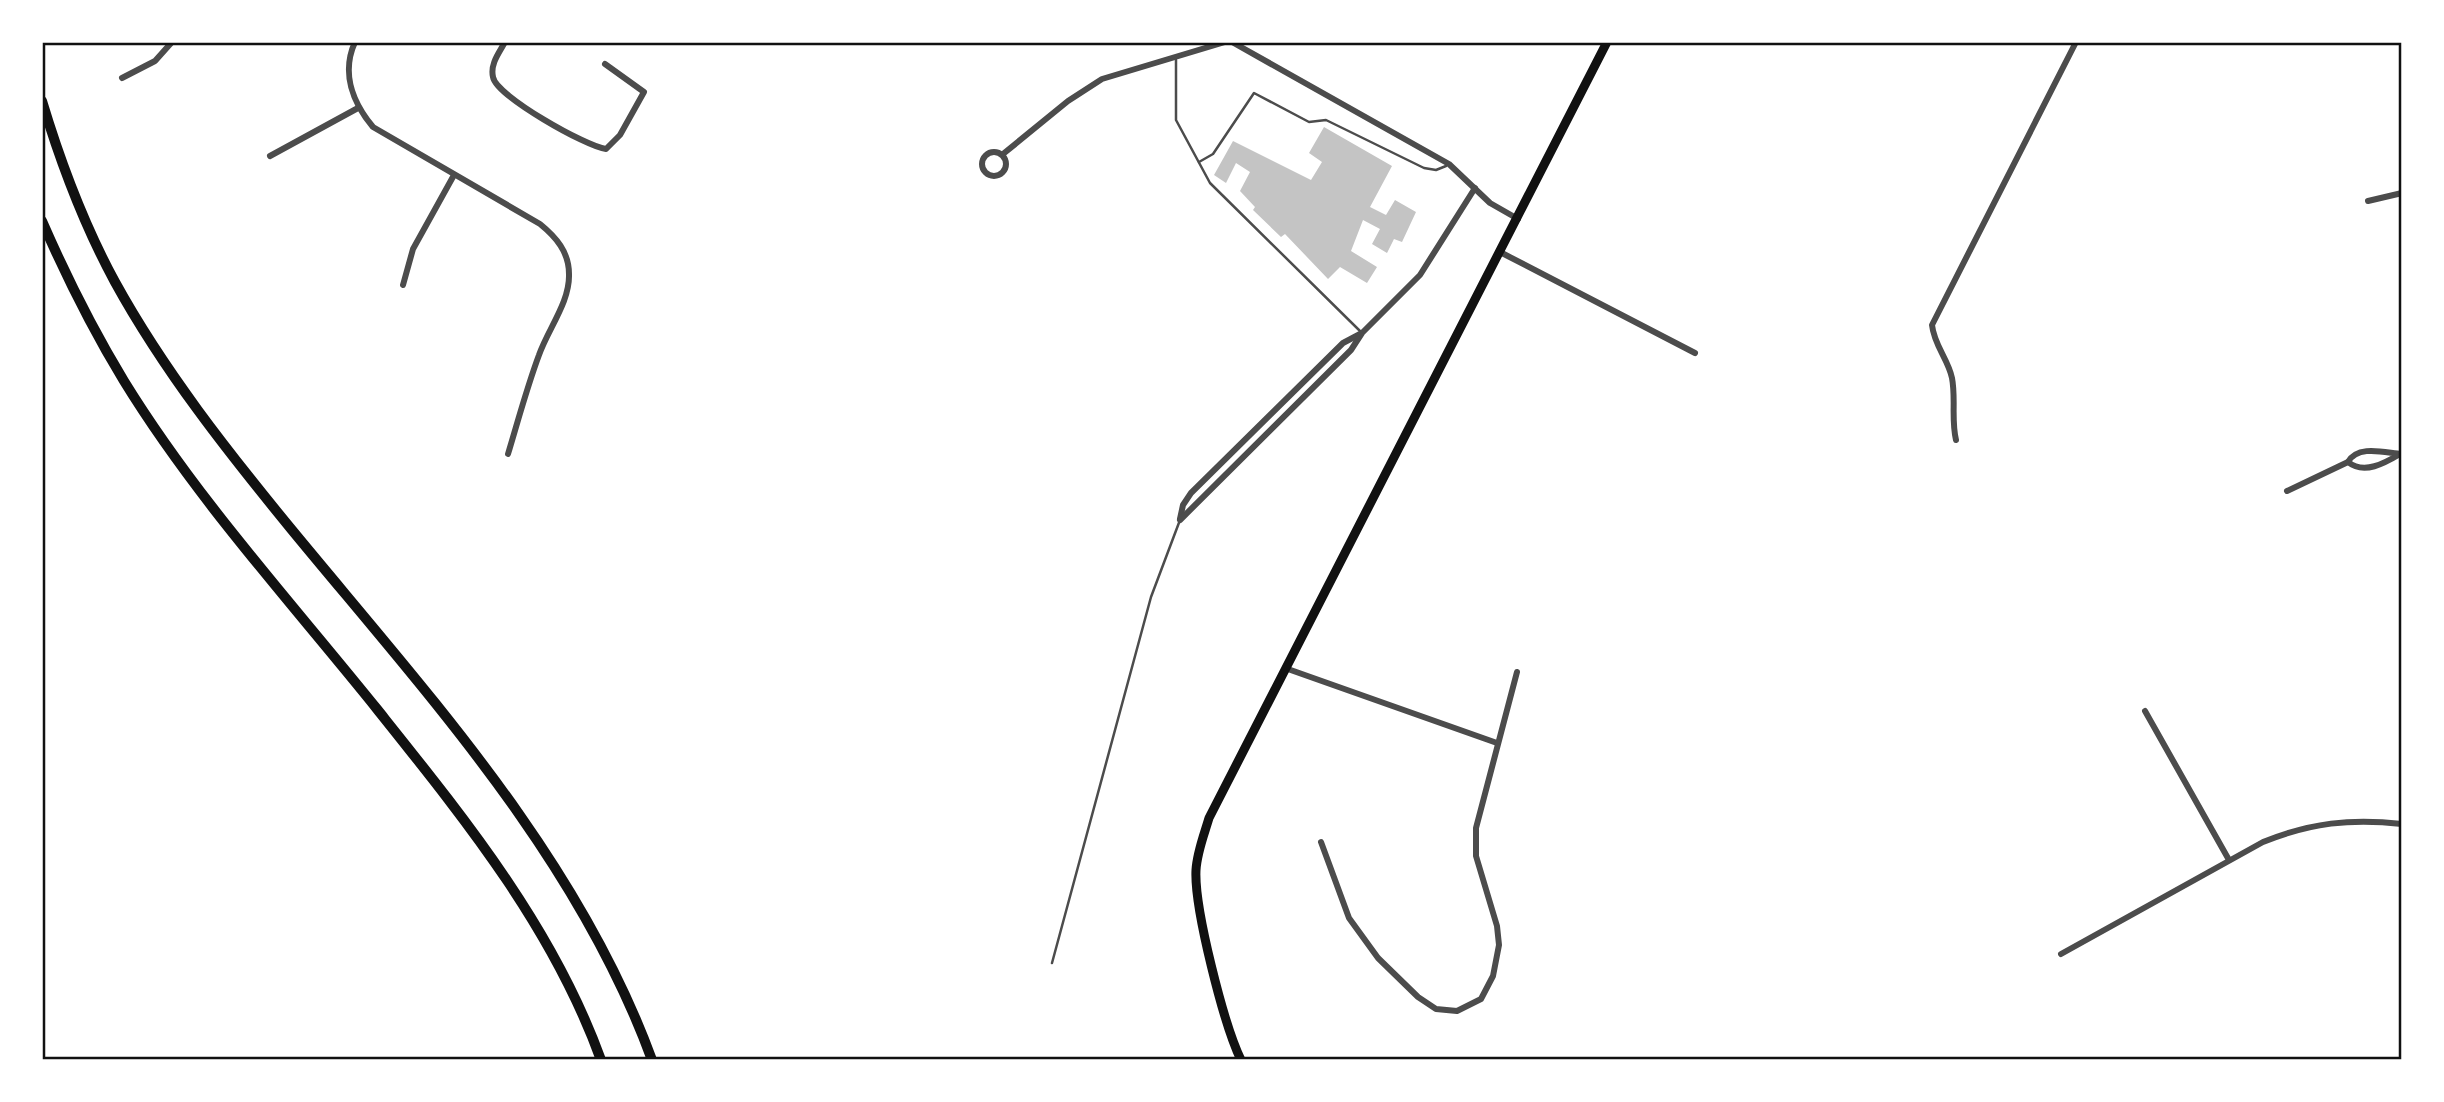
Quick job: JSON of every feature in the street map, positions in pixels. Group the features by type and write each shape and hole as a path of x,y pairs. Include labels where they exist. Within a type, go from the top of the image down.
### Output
{"highway":[{"path":"42,101 90,234 163,360 264,496 448,723 537,841 601,945 652,1060"},
{"path":"42,221 100,340 155,428 235,533 459,811 510,882 553,954 601,1060"}],"main road":[{"path":"1241,1060 1221,1002 1198,894 1196,871 1209,818 1607,42"}],"street":[{"path":"122,78 155,61 172,42"},
{"path":"355,42 349,71 358,108 382,133 540,224 560,243 568,264 566,295 538,356 508,454"},
{"path":"505,42 493,66 495,83 501,91 520,105 606,149 620,135 644,92 605,64"},
{"path":"1003,155 1083,90 1102,79 1224,42"},
{"path":"1233,42 1449,164 1490,203 1518,219"},
{"path":"1956,440 1952,378 1934,336 1933,325 2076,42"},
{"path":"270,156 358,108"},
{"path":"403,285 413,248 454,175"},
{"path":"1180,520 1351,350 1362,333 1420,275 1475,188"},
{"path":"2368,201 2402,193"},
{"path":"1500,252 1695,353"},
{"path":"1180,520 1183,505 1191,493 1343,343 1362,333"},
{"path":"2287,491 2348,462 2355,454 2376,450 2401,454"},
{"path":"2348,462 2356,467 2380,466 2401,454"},
{"path":"1285,668 1497,743"},
{"path":"1321,842 1349,918 1378,958 1418,997 1436,1009 1457,1011 1474,1005 1487,991 1499,945 1497,926 1478,864 1475,843 1497,743 1517,672"},
{"path":"2145,711 2229,860"},
{"path":"2061,954 2263,842 2313,825 2362,820 2402,824"}],"lane":[{"path":"1177,56 1176,120 1210,183 1362,333"},
{"path":"1199,162 1213,154 1254,93 1309,122 1326,120 1432,170 1449,164"},
{"path":"1052,963 1150,597 1180,520"}],"building":[{"path":"1324,127 1392,166 1370,207 1386,215 1395,200 1416,212 1402,242 1394,239 1387,253 1372,244 1380,229 1363,220 1351,251 1377,267 1367,283 1340,267 1328,279 1285,234 1281,237 1253,210 1255,207 1240,191 1250,172 1236,163 1226,183 1214,175 1233,141 1311,180 1322,162 1309,153"}]}
